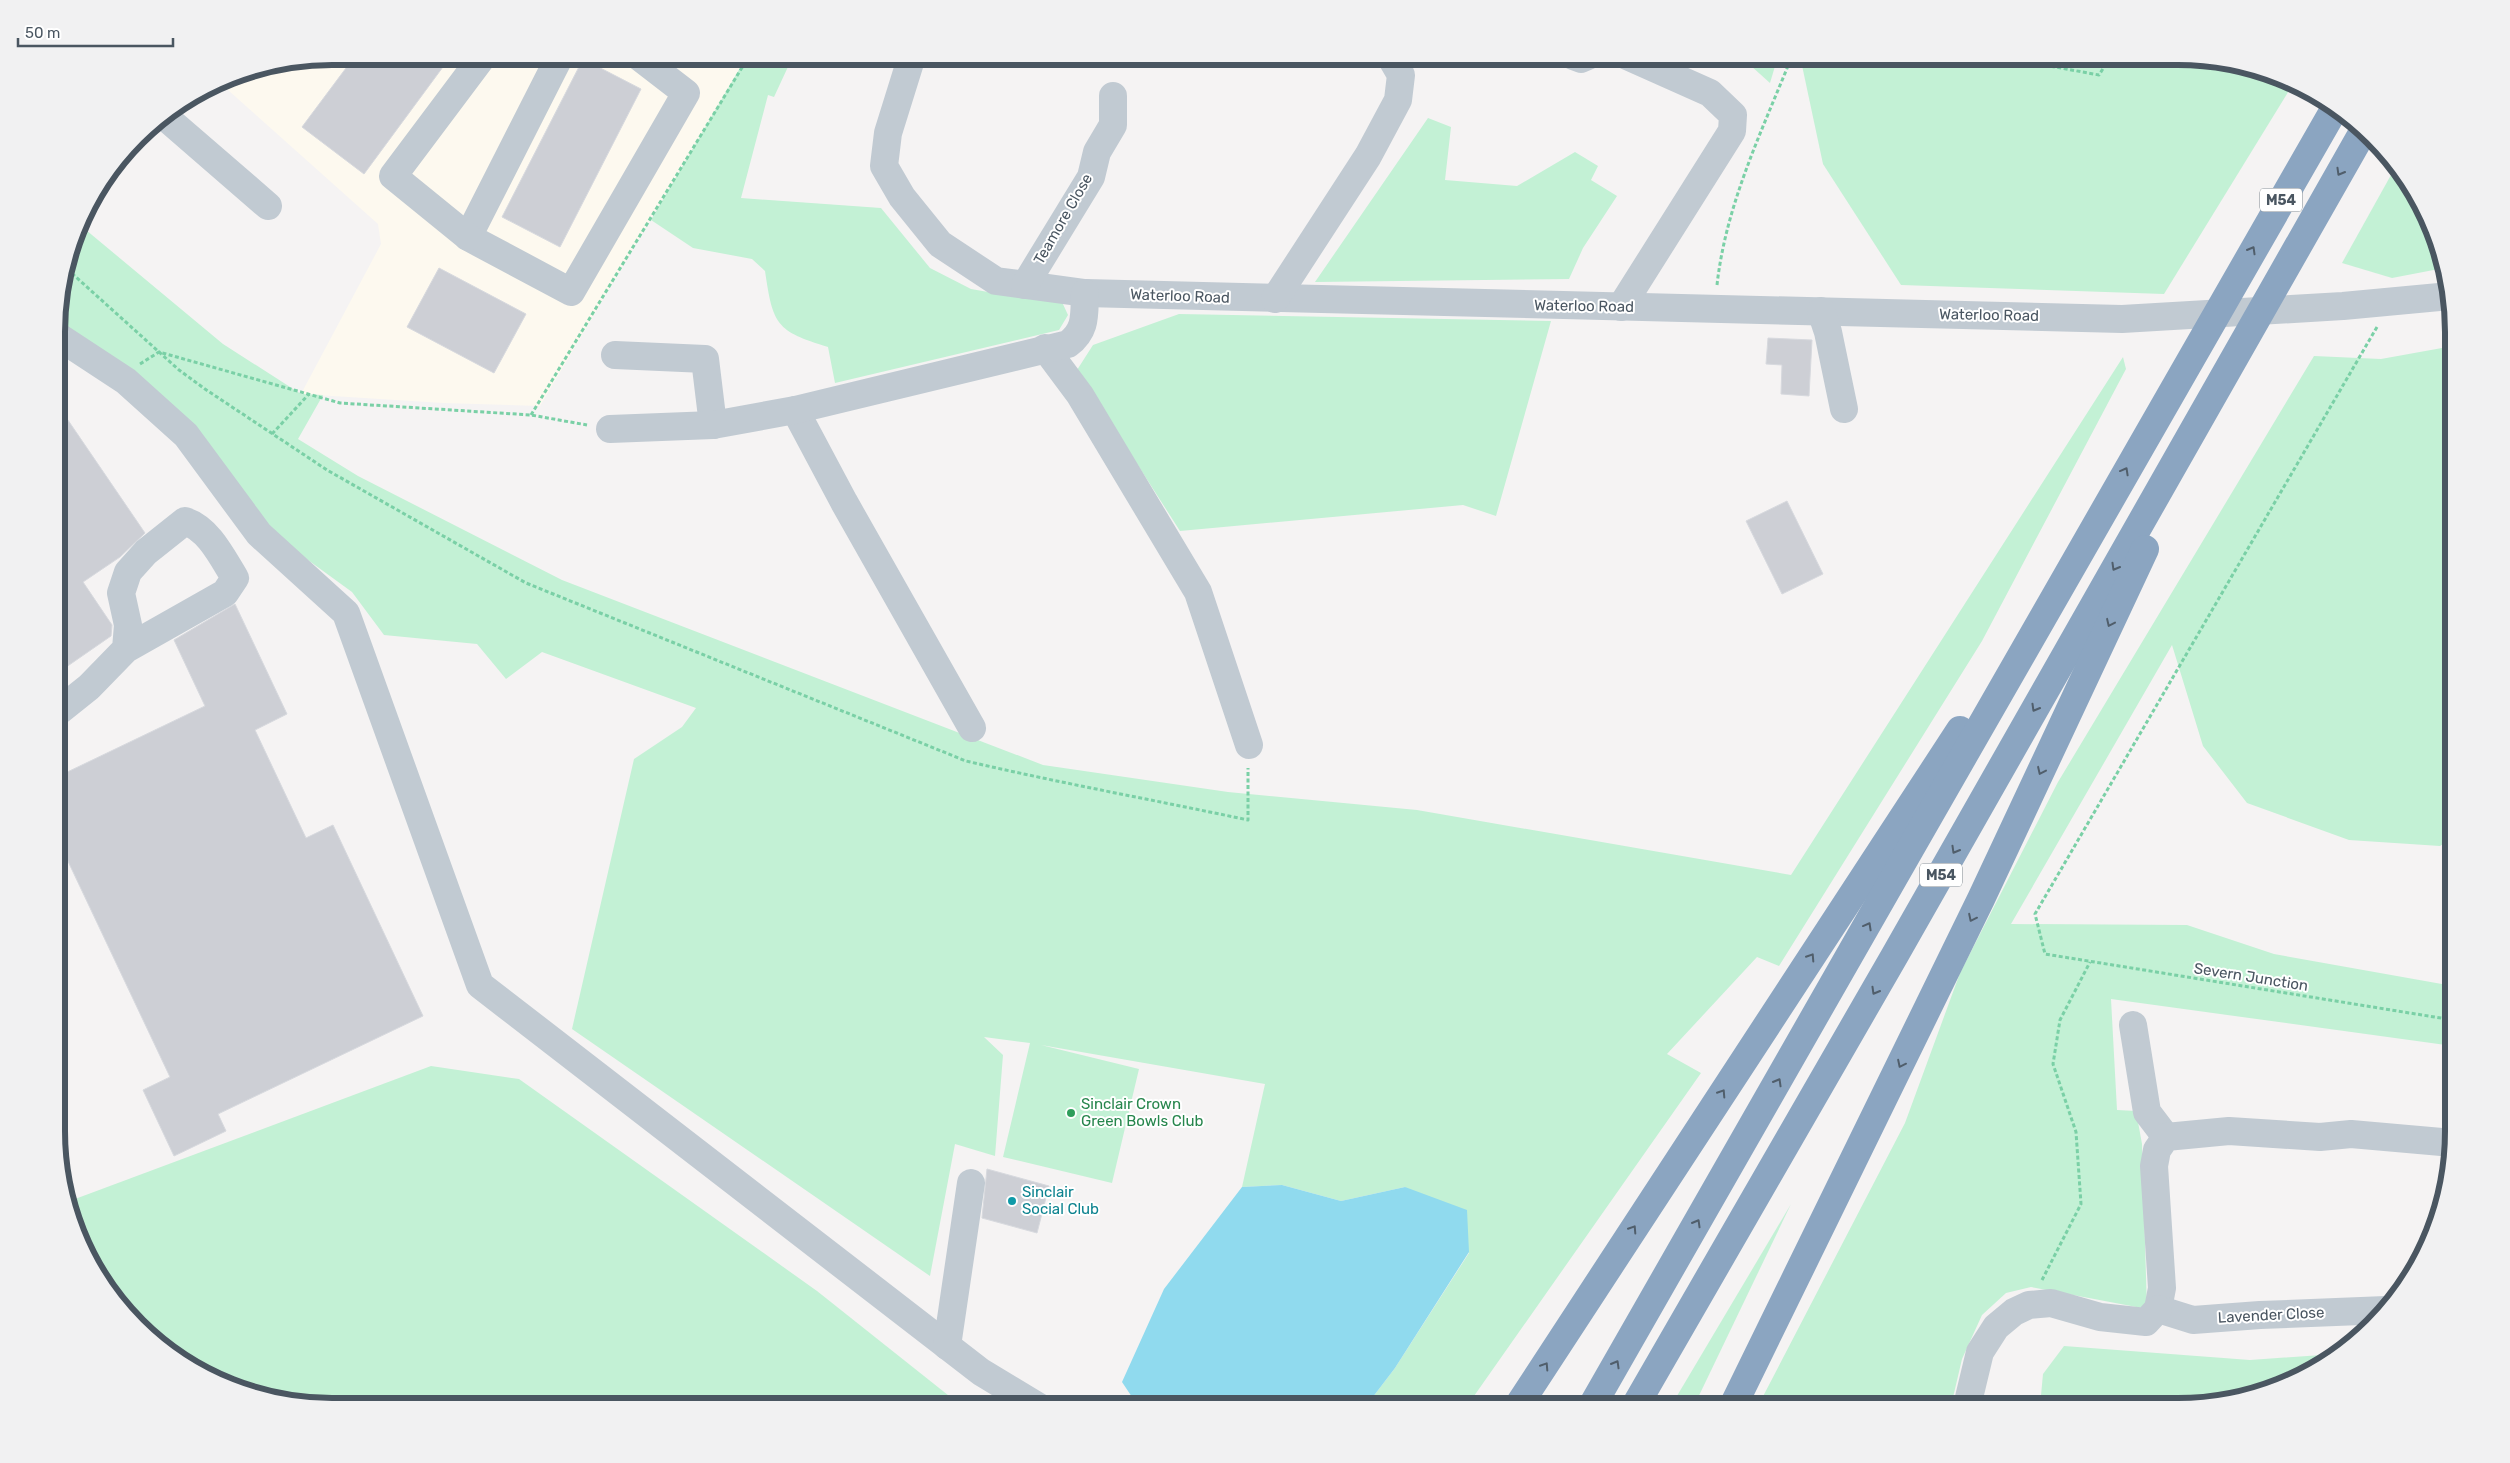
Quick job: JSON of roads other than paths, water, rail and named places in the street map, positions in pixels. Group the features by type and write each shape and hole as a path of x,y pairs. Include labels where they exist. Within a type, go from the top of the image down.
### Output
{"highway":[{"name":"M54","path":"1597,1398 1854,951 2227,292 2332,113"},
{"name":"M54","path":"1640,1398 1895,955 2360,137"},
{"name":"M54","path":"1737,1398 1981,899 2249,333"},
{"name":"M54","path":"1523,1398 2101,514"}],"street":[{"path":"476,65 393,176 468,238 571,292 686,93 650,65"},
{"path":"468,238 555,65"},
{"name":"Waterloo Road","path":"909,65 888,134 884,166 902,197 940,244 996,281 1085,292 1276,299 2122,319 2443,297"},
{"path":"1276,299 1368,156 1398,100 1401,75 1395,65"},
{"path":"1620,307 1732,131 1733,115 1710,93 1647,65"},
{"name":"Teamore Close","path":"1024,285 1090,177 1097,152 1113,125 1113,96"},
{"path":"169,120 268,206"},
{"path":"610,428 713,425 795,410 1045,348 1068,344 1079,336 1084,314 1085,292"},
{"path":"1821,311 1828,332 1844,410"},
{"path":"65,342 120,376 186,435 259,534 346,613 480,985 980,1372 1025,1398"},
{"path":"1045,348 1080,395 1198,592 1248,745"},
{"path":"614,355 705,359 713,425"},
{"path":"795,410 844,502 972,728"},
{"path":"65,706 89,687 126,649 225,592 235,578 214,545 196,525 185,521 146,552 128,572 121,592 128,625 126,649"},
{"path":"2134,1025 2147,1112 2166,1137"},
{"path":"1969,1398 1980,1352 1996,1327 2014,1312 2029,1305 2051,1303 2100,1317 2146,1322 2158,1309 2162,1288 2154,1166 2157,1150 2166,1137 2229,1131 2320,1137 2351,1134 2444,1142"},
{"path":"946,1346 971,1183"},
{"name":"Lavender Close","path":"2158,1309 2193,1320 2260,1314 2376,1310"}],"water":[{"path":"1282,1185 1341,1201 1405,1187 1467,1210 1469,1252 1395,1368 1372,1398 1133,1398 1122,1382 1164,1289 1242,1187"}],"place":[{"name":"Sinclair Crown Green Bowls Club","path":"1071,1113"},
{"name":"Sinclair Social Club","path":"1012,1201"}]}
